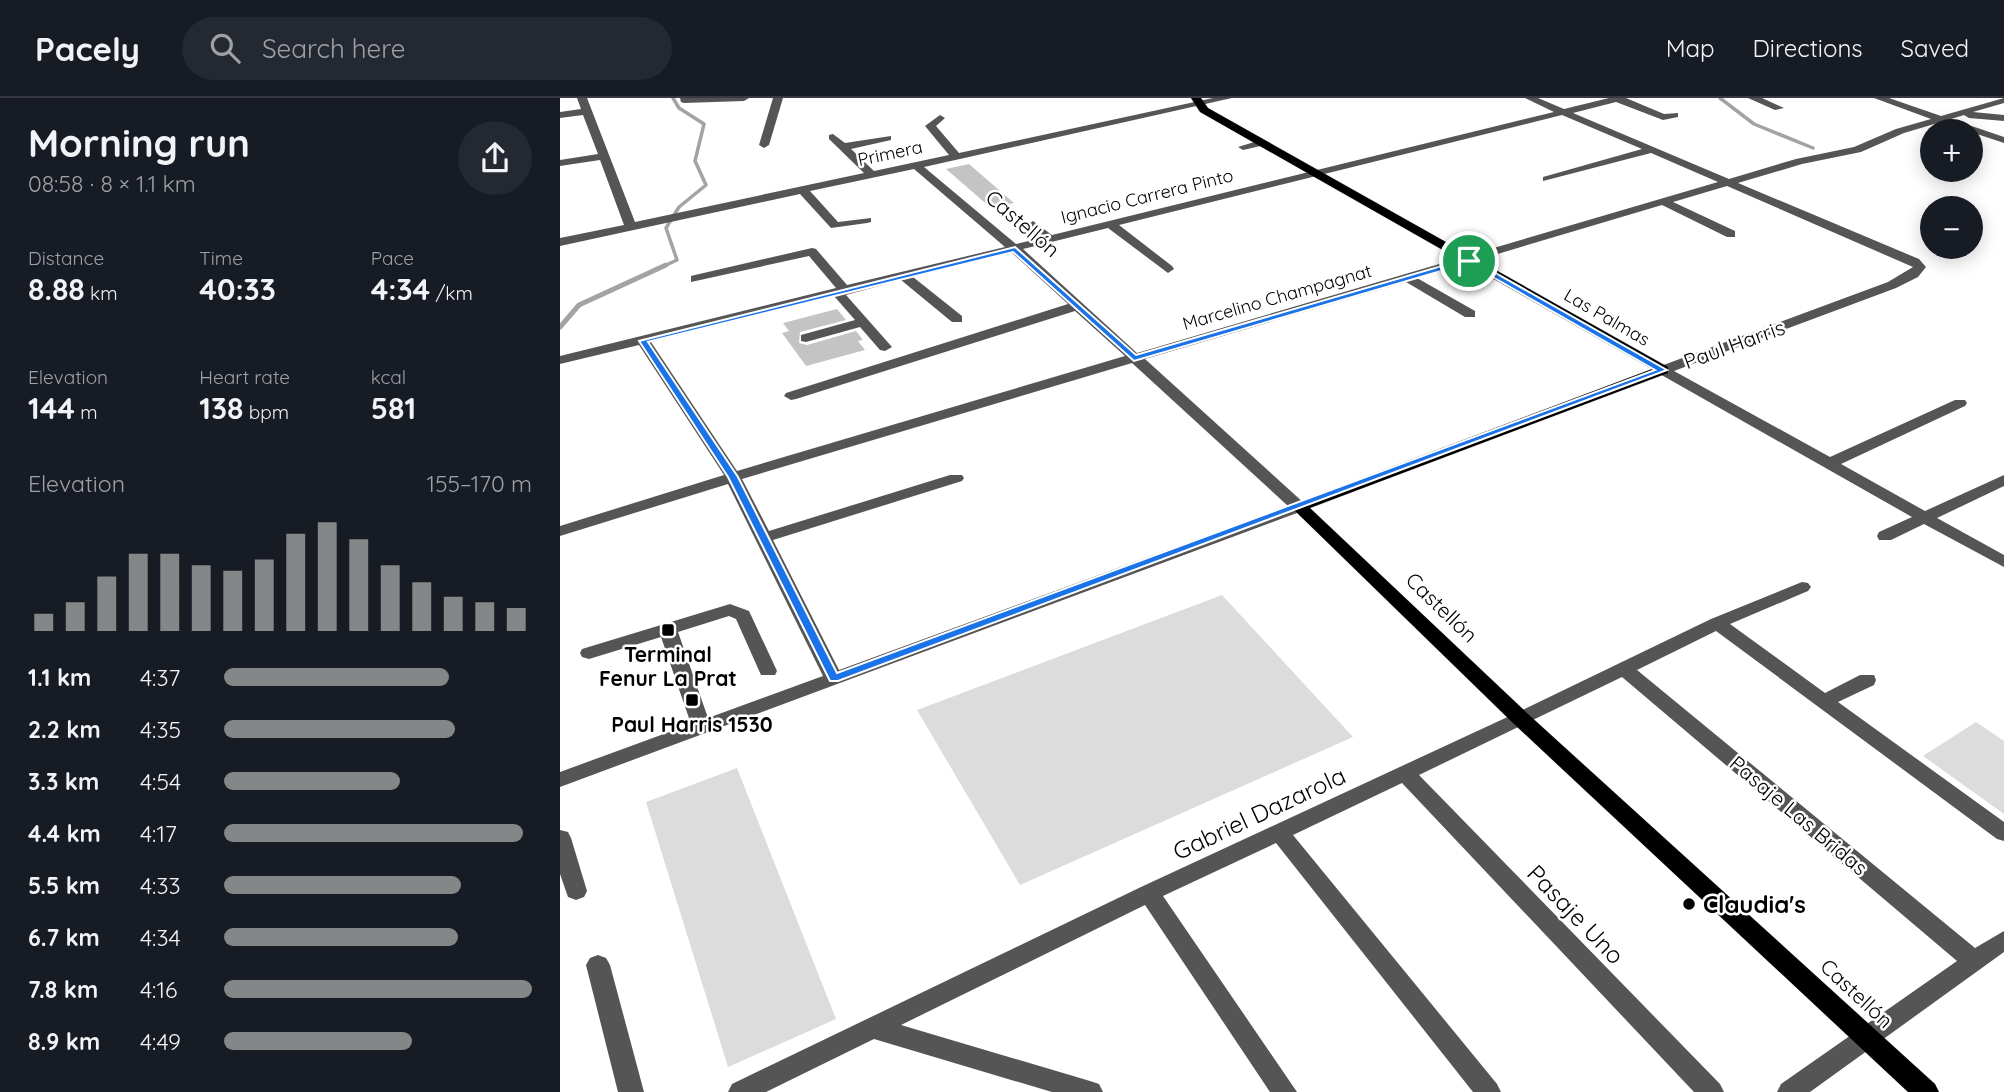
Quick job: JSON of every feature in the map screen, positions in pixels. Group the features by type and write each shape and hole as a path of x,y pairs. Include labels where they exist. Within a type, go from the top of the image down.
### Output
{"main road":[{"name":"Las Palmas","path":"1197,101 1261,143 1663,370"},
{"name":"Paul Harris","path":"1299,507 1663,370"},
{"name":"Castellón","path":"1299,507 1521,719 1926,1092"}],"street":[{"path":"582,98 631,227"},
{"path":"684,100 744,98"},
{"path":"764,145 778,98"},
{"name":"Primera","path":"560,242 917,166 1197,101 1227,98"},
{"path":"1530,98 1728,183"},
{"path":"1753,98 1779,108"},
{"path":"1879,98 2004,141"},
{"path":"1619,99 1663,117 1674,115"},
{"name":"Ignacio Carrera Pinto","path":"560,359 643,341 1619,99"},
{"name":"Marcelino Champagnat","path":"560,531 733,477 1800,161 1857,150 1900,131 2004,100"},
{"path":"560,115 587,111"},
{"path":"1959,114 2004,118"},
{"path":"940,118 930,126 957,157"},
{"path":"832,137 872,175"},
{"path":"843,147 887,138"},
{"path":"1244,147 1261,143"},
{"path":"1547,179 1651,150"},
{"path":"560,163 603,156"},
{"name":"Castellón","path":"917,166 1015,249 1299,507"},
{"name":"Paul Harris","path":"1663,370 1892,285 1914,274 1920,267 1915,262 1728,183"},
{"path":"803,190 835,226 867,220"},
{"path":"1664,202 1731,234"},
{"path":"1032,225 1051,240"},
{"path":"1111,225 1168,269"},
{"path":"695,279 812,252 863,322 886,347"},
{"path":"904,276 957,319"},
{"path":"1408,278 1470,314"},
{"path":"791,396 1077,306"},
{"path":"806,338 863,322"},
{"path":"643,341 733,477 834,678"},
{"name":"Las Palmas","path":"1663,370 2004,562"},
{"path":"1830,463 1960,403"},
{"path":"764,538 956,478"},
{"path":"1885,536 2004,480"},
{"name":"Paul Harris","path":"560,780 1299,507"},
{"name":"Gabriel Dazarola","path":"741,1092 1717,623 1802,587"},
{"path":"589,653 730,610 743,615 768,671"},
{"path":"1717,623 2004,833"},
{"path":"668,630 702,727"},
{"name":"Pasaje Las Bridas","path":"1624,669 1974,961"},
{"path":"1824,701 1867,680"},
{"name":"Pasaje Uno","path":"1404,773 1711,1092"},
{"path":"1280,833 1488,1092"},
{"path":"560,838 576,891"},
{"path":"1149,894 1284,1092"},
{"path":"1790,1092 2004,940"},
{"path":"598,965 631,1092"},
{"path":"874,1028 1090,1092"}],"shaded area":[{"path":"1222,595 1353,737 1020,885 917,710"},
{"path":"1976,722 2004,741 2004,814 1923,756"},
{"path":"737,768 836,1019 728,1067 646,802"}],"building":[{"path":"969,164 1014,203 991,208 946,169"},
{"path":"837,309 846,320 800,332 799,343 807,345 856,331 863,340 858,341 865,350 806,366 782,333 789,331 783,323"}],"waterway":[{"path":"662,267 677,260 666,228 679,207 706,185 695,161 704,124 679,108 673,98"},
{"path":"1720,98 1754,124 1813,148"},
{"path":"560,327 579,305 666,265"}],"place":[{"name":"Terminal Fenur La Prat","path":"668,630"},
{"name":"Paul Harris 1530","path":"692,700"},
{"name":"Claudia's","path":"1689,904"}],"route":[{"path":"1015,249 1134,359 1469,261 1663,370 834,678 733,477 643,341 1015,249"}]}
